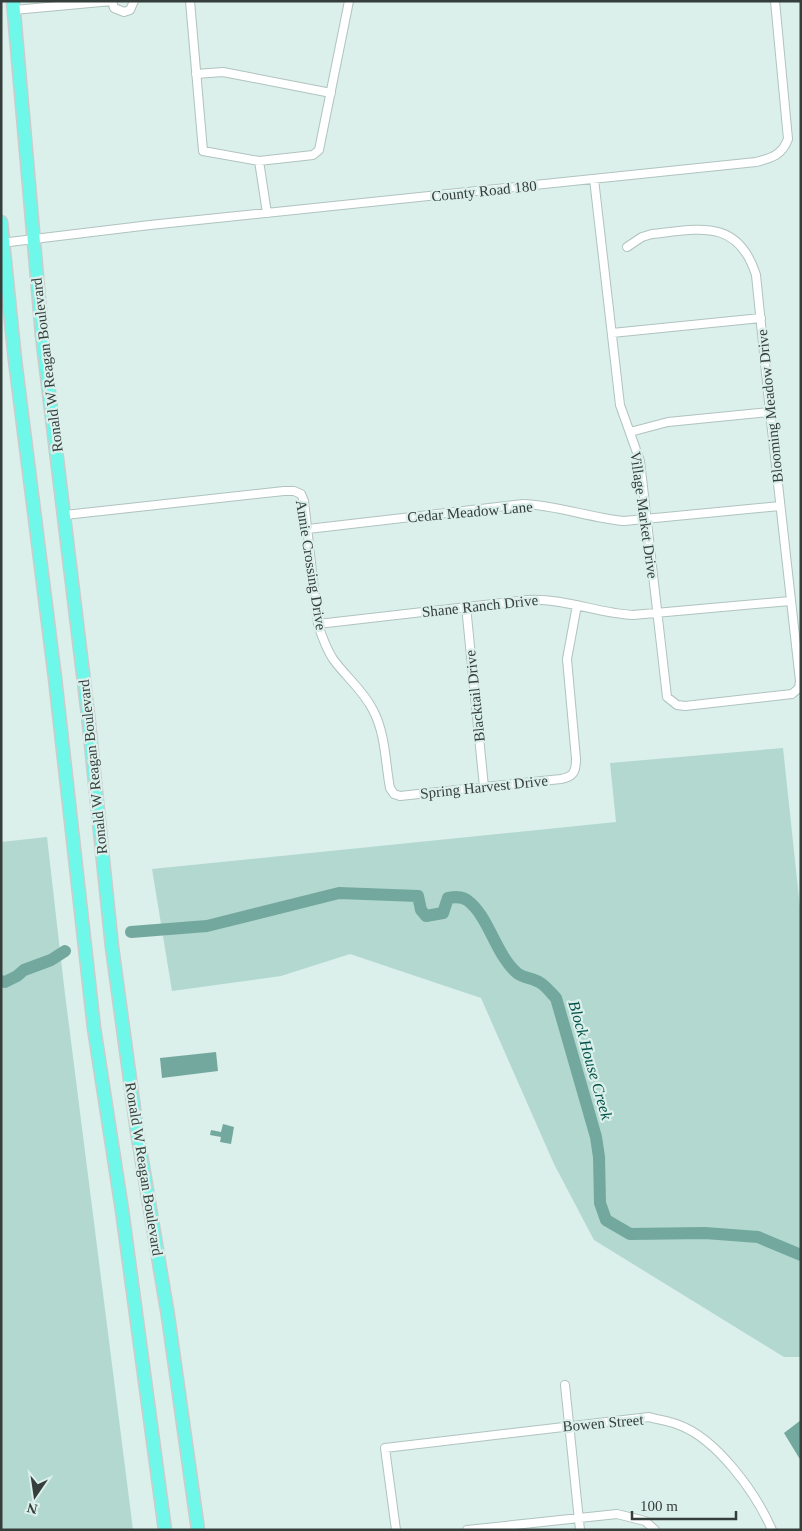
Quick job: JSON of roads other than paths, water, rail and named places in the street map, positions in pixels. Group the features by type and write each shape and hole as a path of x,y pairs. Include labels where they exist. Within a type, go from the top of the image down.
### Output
{"main road":[{"name":"Ronald W Reagan Boulevard","path":"9,7 42,335 65,515 119,1002 137,1131 168,1316 198,1530"},
{"name":"Ronald W Reagan Boulevard","path":"1,222 15,360 56,678 94,1028 122,1210 164,1530"}],"street":[{"path":"9,7 112,1 114,8 124,12 130,10 134,1"},
{"path":"190,1 203,151 259,161 313,156 319,150 347,2"},
{"name":"County Road 180","path":"2,243 107,230 756,162 772,158 780,153 788,139 775,1"},
{"path":"196,74 224,72 330,93"},
{"path":"259,161 267,213"},
{"name":"Village Market Drive","path":"594,179 620,405 640,461 665,689 667,697 671,702"},
{"name":"Blooming Meadow Drive","path":"627,247 642,237 652,234 700,229 712,230 725,233 735,240 746,252 753,264 761,318 800,681 797,691 783,696 685,706 671,702"},
{"path":"612,333 761,318"},
{"path":"630,432 668,422 770,412"},
{"name":"Annie Crossing Drive","path":"65,515 294,491 301,494 304,501 308,530 318,624 328,650 364,695 381,726 388,780 394,794"},
{"name":"Cedar Meadow Lane","path":"308,530 523,504 557,508 606,520 624,521 780,506"},
{"name":"Shane Ranch Drive","path":"318,624 466,606 544,599 620,614 657,613 790,601"},
{"name":"Spring Harvest Drive","path":"394,794 408,796 568,778 573,774 576,768 576,759 567,659 577,604"},
{"name":"Blacktail Drive","path":"466,606 484,786"},
{"path":"565,1385 580,1530"},
{"name":"Bowen Street","path":"396,1530 385,1448 649,1418 680,1425 706,1440 734,1470 763,1509 772,1530"},
{"path":"467,1530 617,1514 644,1521 655,1530"}],"waterway":[{"name":"Block House Creek","path":"131,932 207,926 339,893 418,896 421,910 426,916 443,913 448,898 458,897 465,899 481,915 509,965 519,975 541,983 556,998 596,1137 599,1157 600,1203 606,1220 630,1234 705,1233 758,1237 801,1255"},
{"name":"Block House Creek","path":"1,981 5,982 24,970 51,960 65,951"}]}
